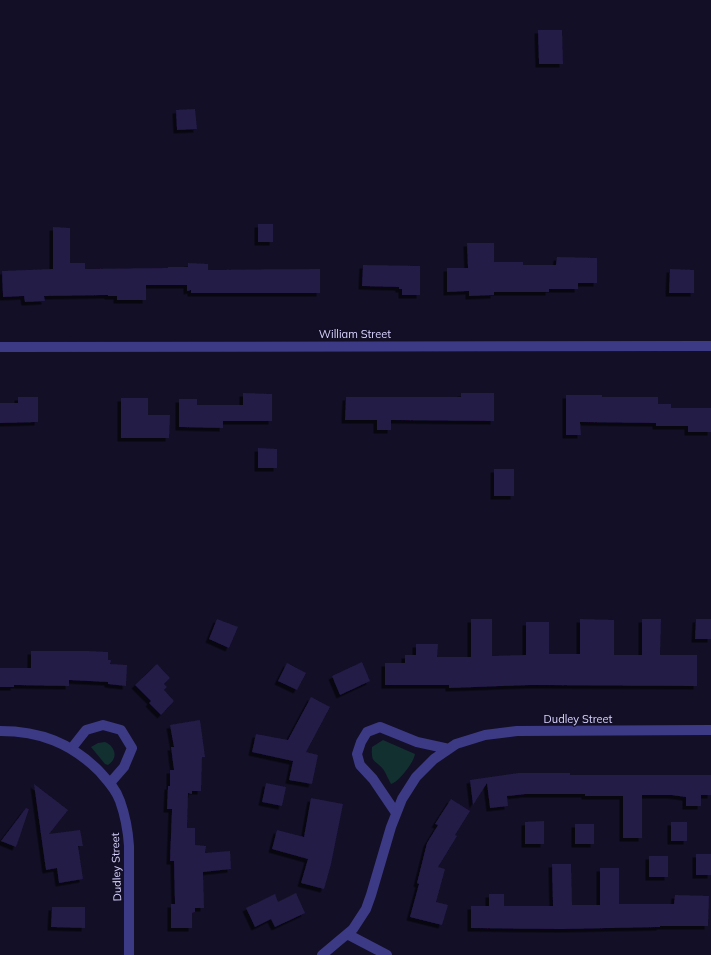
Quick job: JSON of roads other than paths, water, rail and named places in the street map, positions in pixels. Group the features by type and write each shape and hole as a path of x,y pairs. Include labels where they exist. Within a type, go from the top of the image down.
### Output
{"street":[{"name":"William Street","path":"0,347 711,346"},
{"path":"71,749 86,730 103,725 121,730 132,748 124,767 110,783"},
{"path":"396,813 373,779 360,765 357,754 361,742 367,732 380,727 416,742 449,749"},
{"name":"Dudley Street","path":"322,955 353,929 366,909 391,827 402,799 416,777 434,758 456,744 485,734 517,731 711,730"},
{"name":"Dudley Street","path":"0,731 20,731 42,736 71,749 93,766 110,783 120,800 128,833 129,846 129,955"},
{"path":"347,934 387,955"}]}
